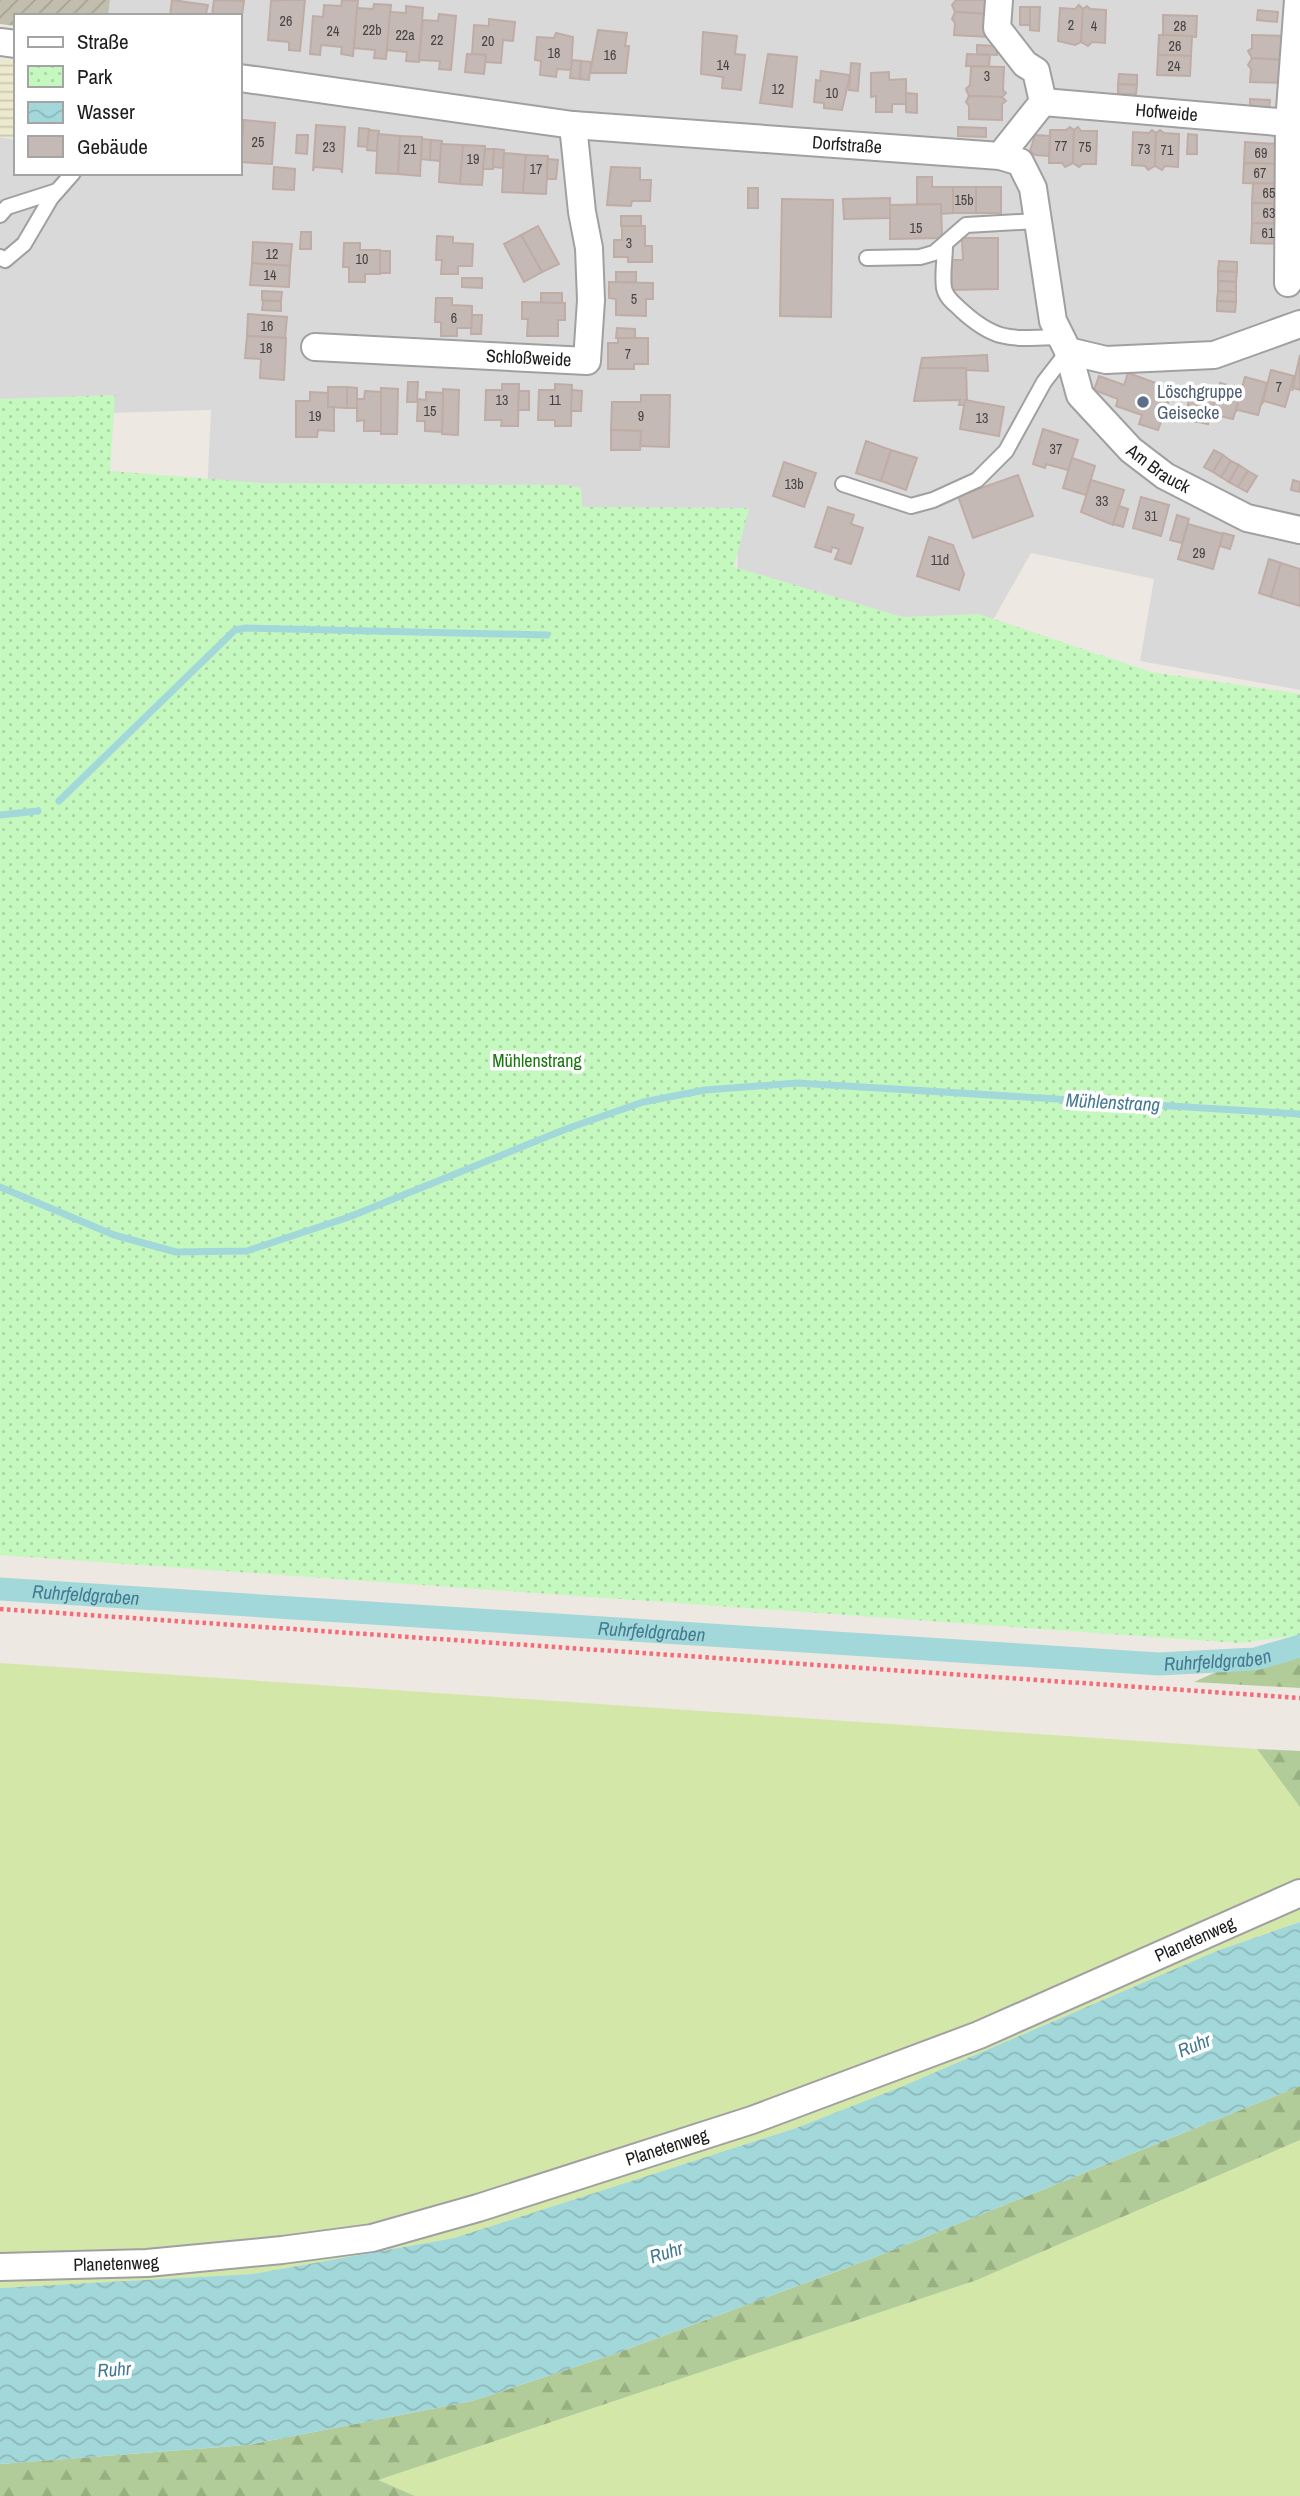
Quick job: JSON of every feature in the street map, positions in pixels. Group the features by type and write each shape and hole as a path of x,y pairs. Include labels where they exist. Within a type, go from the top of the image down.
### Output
{"street":[{"path":"999,0 997,28 1025,64 1036,71 1043,102 1000,156 1020,162 1033,188 1053,321 1065,344 1106,360 1214,355 1300,324"},
{"path":"1288,283 1289,123 1298,0"},
{"name":"Dorfstraße","path":"242,78 573,125 1000,156"},
{"name":"Hofweide","path":"1043,102 1289,123"},
{"name":"Schloßweide","path":"315,347 587,361 591,300 589,248 582,212 573,125"},
{"name":"Am Brauck","path":"1065,344 1080,395 1131,450 1165,476 1247,518 1300,530"},
{"name":"Planetenweg","path":"0,2267 148,2263 282,2250 372,2238 478,2208 752,2120 979,2035 1300,1893"}],"lane":[{"path":"0,257 5,260 24,244 71,175"},
{"path":"0,215 7,207 58,191"},
{"path":"867,258 919,257 945,245 966,225 1038,221"},
{"path":"843,484 911,506 933,500 978,480 1006,451 1065,344 996,335 982,329 948,298 944,288 945,245"}],"path":[{"path":"0,1609 1300,1698"}],"shaded area":[{"path":"0,0 110,0 108,14 14,14 14,26 0,24"},
{"path":"110,0 1300,0 1300,690 1140,661 1154,579 1031,553 955,687 740,635 736,514 207,493 211,410 0,416 0,137 14,140 14,175 242,175 242,14 108,14"},
{"path":"0,59 14,61 14,140 0,137"}],"green space":[{"name":"Mühlenstrang","path":"115,395 110,471 262,483 565,485 581,488 582,507 749,508 734,567 903,617 979,614 1151,672 1300,694 1300,1635 1239,1643 0,1555 0,399"},
{"path":"1300,1634 1300,1688 1194,1682"},
{"path":"0,1663 1257,1749 1300,1807 1300,1922 1219,1950 903,2086 796,2128 454,2238 252,2274 0,2288"},
{"path":"1257,1749 1300,1751 1300,1807"},
{"path":"1300,2086 1300,2140 977,2280 378,2480 415,2496 0,2496 0,2464 247,2445 472,2401 617,2353 878,2256"},
{"path":"1300,2140 1300,2496 415,2496 377,2480 977,2280"}],"water":[{"name":"Ruhr","path":"1300,1922 1300,2086 878,2256 617,2353 472,2401 247,2445 0,2464 0,2288 252,2274 454,2238 796,2128 903,2086 1219,1950"}],"building":[{"path":"172,0 208,5 206,14 170,14"},
{"path":"214,0 244,1 242,15 212,14"},
{"path":"305,0 300,51 289,50 289,42 268,40 271,1"},
{"path":"342,0 358,1 353,56 341,54 342,47 321,45 320,55 310,54 313,16 323,17 324,5 341,6"},
{"path":"956,0 989,0 988,14 955,12 952,5"},
{"path":"374,4 391,5 386,59 374,58 375,50 354,48 357,8 373,9"},
{"path":"1079,5 1083,9 1081,42 1075,45 1058,41 1060,8 1075,9"},
{"path":"406,6 423,8 419,62 406,61 407,52 387,50 390,12 406,13"},
{"path":"1087,6 1090,9 1106,10 1105,43 1092,42 1088,46 1081,42 1083,9"},
{"path":"1020,7 1030,7 1030,25 1020,25"},
{"path":"1030,7 1040,7 1039,31 1030,30"},
{"path":"1258,10 1278,12 1277,22 1257,20"},
{"path":"955,12 988,14 988,37 954,35 955,23 952,19"},
{"path":"439,14 456,16 451,70 439,69 440,61 419,60 423,20 438,21"},
{"path":"1163,15 1197,16 1196,37 1163,35"},
{"path":"489,19 515,22 513,41 503,40 501,63 485,62 486,55 472,54 474,25 489,26"},
{"path":"598,30 627,33 625,46 629,46 626,73 590,73"},
{"path":"703,32 737,36 735,54 745,55 741,90 722,88 723,77 701,74"},
{"path":"556,33 573,37 571,70 557,69 556,77 540,75 541,61 535,60 537,37 554,38"},
{"path":"1159,35 1192,36 1191,56 1158,55"},
{"path":"1252,35 1285,36 1284,60 1252,58 1248,51 1252,48"},
{"path":"977,45 997,46 997,55 977,54"},
{"path":"467,54 486,55 484,74 465,72"},
{"path":"768,54 797,57 792,107 760,103"},
{"path":"967,54 990,55 989,66 966,66"},
{"path":"1158,55 1191,56 1190,76 1157,75"},
{"path":"1252,58 1284,60 1284,83 1250,82 1251,69 1248,65"},
{"path":"572,60 581,61 580,79 570,78"},
{"path":"581,61 591,62 589,80 580,79"},
{"path":"851,63 860,64 858,91 849,90"},
{"path":"971,66 1004,67 1003,90 1006,93 1002,97 969,96 966,89 970,85"},
{"path":"821,71 850,75 842,110 824,108 824,103 814,102 816,80 820,81"},
{"path":"889,72 889,80 906,79 906,104 892,104 892,112 876,112 876,96 871,97 871,73"},
{"path":"1119,74 1137,75 1137,85 1118,84"},
{"path":"1118,84 1137,85 1136,94 1118,94"},
{"path":"906,93 917,94 917,113 906,112"},
{"path":"969,96 1002,97 1006,101 1002,104 1002,120 969,119 969,106 966,102"},
{"path":"1250,99 1270,100 1269,110 1250,109"},
{"path":"244,120 275,123 272,164 242,162"},
{"path":"316,125 345,127 342,173 341,169 314,167 313,171"},
{"path":"958,127 986,128 986,137 958,136"},
{"path":"1070,127 1074,130 1073,163 1065,167 1062,163 1049,163 1050,130 1066,130"},
{"path":"1078,127 1081,131 1097,131 1096,164 1083,164 1079,167 1073,163 1074,130"},
{"path":"359,128 369,129 368,147 358,146"},
{"path":"369,130 379,131 377,151 367,150"},
{"path":"1152,130 1156,133 1155,166 1148,170 1145,166 1132,165 1133,132 1149,133"},
{"path":"1160,130 1164,133 1179,134 1178,167 1165,166 1162,170 1155,166 1156,133"},
{"path":"378,134 400,136 398,174 376,173"},
{"path":"1188,134 1197,135 1197,154 1187,154"},
{"path":"297,135 308,135 307,154 296,153"},
{"path":"1035,135 1050,136 1049,156 1035,155 1030,151"},
{"path":"400,136 422,137 420,176 398,174"},
{"path":"422,139 431,140 430,160 421,159"},
{"path":"431,140 442,141 440,161 430,160"},
{"path":"1245,142 1278,144 1277,164 1244,163"},
{"path":"441,144 463,145 460,184 439,182"},
{"path":"463,145 485,146 482,185 460,184"},
{"path":"485,149 494,149 493,169 483,169"},
{"path":"494,149 504,150 503,168 493,167"},
{"path":"504,153 526,155 523,193 502,192"},
{"path":"526,155 548,156 546,194 523,193"},
{"path":"548,159 558,160 556,179 547,179"},
{"path":"1244,163 1277,164 1277,184 1243,183"},
{"path":"274,167 295,169 294,190 273,189"},
{"path":"611,167 640,168 640,180 651,180 650,201 632,201 631,206 607,205"},
{"path":"917,177 932,177 932,187 953,187 953,213 941,214 941,204 917,204"},
{"path":"1253,183 1286,184 1285,204 1252,203"},
{"path":"953,187 976,187 976,213 953,213"},
{"path":"976,187 1001,187 1001,213 976,213"},
{"path":"748,188 758,188 758,208 748,208"},
{"path":"890,198 890,218 844,219 843,199"},
{"path":"782,199 833,200 831,317 780,316"},
{"path":"1252,203 1285,204 1285,224 1252,223"},
{"path":"941,204 942,238 890,239 890,205"},
{"path":"621,216 641,216 641,226 621,226"},
{"path":"1252,223 1285,224 1284,244 1251,243"},
{"path":"538,226 559,264 542,272 521,235"},
{"path":"622,226 645,226 645,246 652,246 652,262 628,262 628,257 614,257 614,240 622,240"},
{"path":"301,232 311,232 311,249 300,249"},
{"path":"521,235 542,272 524,282 504,244"},
{"path":"437,236 453,237 453,243 473,244 472,266 458,266 458,274 441,274 442,260 436,260"},
{"path":"962,238 998,238 998,289 951,290 952,260 963,260"},
{"path":"253,242 292,244 290,266 252,263"},
{"path":"344,243 360,243 360,250 380,250 380,274 365,274 365,282 349,282 349,267 343,267"},
{"path":"380,251 390,251 390,273 380,273"},
{"path":"1219,261 1237,262 1237,272 1218,271"},
{"path":"252,263 290,266 289,287 250,285"},
{"path":"1218,271 1237,272 1236,282 1218,281"},
{"path":"616,272 636,272 636,282 616,282"},
{"path":"462,278 482,278 482,288 462,287"},
{"path":"1218,281 1236,282 1236,292 1218,291"},
{"path":"609,282 653,283 653,299 646,299 646,316 616,315 616,299 609,298"},
{"path":"262,291 282,292 281,301 262,300"},
{"path":"1218,291 1236,292 1236,302 1217,301"},
{"path":"541,293 562,293 562,303 541,303"},
{"path":"436,298 452,298 452,305 472,306 472,328 457,328 457,336 441,336 441,322 435,322"},
{"path":"263,301 281,301 281,311 262,310"},
{"path":"1217,301 1236,302 1235,312 1217,311"},
{"path":"522,302 565,303 565,320 558,320 558,336 527,336 528,319 522,319"},
{"path":"248,314 287,317 285,338 247,336"},
{"path":"472,315 482,315 481,334 471,334"},
{"path":"617,328 635,329 635,338 616,338"},
{"path":"247,336 286,338 284,380 260,378 261,359 245,358"},
{"path":"618,338 648,338 648,364 634,364 634,369 608,369 608,343 618,343"},
{"path":"987,355 988,371 920,368 922,358"},
{"path":"1300,355 1300,390 1293,388 1292,391"},
{"path":"920,368 966,368 967,401 964,405 959,405 960,400 914,401"},
{"path":"1271,370 1294,376 1285,407 1264,401 1262,404"},
{"name":"Löschgruppe Geisecke","path":"1128,373 1173,389 1158,430 1139,424 1142,415 1116,406 1118,399 1094,390 1099,376 1124,385"},
{"path":"1245,377 1267,383 1258,415 1238,410 1235,412"},
{"path":"408,382 418,382 417,402 407,402"},
{"path":"1220,383 1242,389 1233,419 1211,414 1210,417"},
{"path":"502,384 519,384 518,426 501,426 502,420 485,420 486,390 502,390"},
{"path":"555,384 572,385 571,426 555,426 555,420 538,420 539,390 555,390"},
{"path":"1193,386 1217,393 1208,424 1184,419"},
{"path":"328,387 347,387 347,408 328,407"},
{"path":"347,387 357,388 357,408 347,408"},
{"path":"381,388 398,389 397,434 381,434"},
{"path":"443,389 459,390 458,435 442,434"},
{"path":"572,390 582,391 581,411 571,411"},
{"path":"365,391 381,392 381,431 364,431 364,420 357,421 357,399 364,399"},
{"path":"519,391 529,391 529,410 518,410"},
{"path":"310,392 328,393 328,407 334,407 334,431 318,430 317,437 296,437 296,401 310,401"},
{"path":"426,392 443,393 442,432 425,431 425,421 417,421 418,399 426,400"},
{"path":"641,395 670,395 669,447 640,446 641,431 611,430 612,402 641,402"},
{"path":"965,400 1004,407 999,436 960,429"},
{"path":"1043,429 1078,440 1068,470 1046,464 1045,468 1033,464"},
{"path":"611,430 641,431 640,450 611,450"},
{"path":"866,441 891,450 881,481 856,473"},
{"path":"891,450 917,458 906,490 881,481"},
{"path":"1214,450 1223,455 1213,472 1204,467"},
{"path":"1223,455 1231,461 1221,477 1213,472"},
{"path":"1072,458 1095,466 1086,495 1063,488"},
{"path":"1231,461 1239,465 1229,482 1221,477"},
{"path":"784,462 816,473 804,507 773,496"},
{"path":"1239,465 1248,471 1238,487 1229,482"},
{"path":"1248,471 1257,476 1247,492 1238,487"},
{"path":"1018,475 1033,516 973,538 958,496"},
{"path":"1091,480 1124,490 1113,525 1081,512"},
{"path":"1293,480 1300,482 1300,492 1291,490"},
{"path":"1141,497 1169,505 1161,536 1133,528"},
{"path":"1119,506 1128,509 1123,527 1113,524"},
{"path":"828,507 854,515 851,524 863,528 851,564 835,559 839,549 832,547 831,552 815,547"},
{"path":"1177,515 1189,519 1182,543 1170,540"},
{"path":"1188,524 1223,534 1213,569 1178,559"},
{"path":"1223,533 1234,536 1230,549 1220,546"},
{"path":"929,537 953,545 964,574 959,590 917,576"},
{"path":"1269,559 1281,563 1271,597 1259,593"},
{"path":"1281,563 1300,569 1300,606 1271,597"}],"waterway":[{"path":"59,801 235,630 246,628 547,635"},
{"path":"0,815 38,811"},
{"name":"Mühlenstrang","path":"0,1187 114,1235 176,1252 247,1251 349,1217 566,1129 643,1102 705,1090 797,1083 1300,1114"},
{"name":"Ruhrfeldgraben","path":"0,1589 1159,1664 1255,1659 1300,1646"}],"place":[{"name":"Löschgruppe Geisecke","path":"1143,402"}]}
